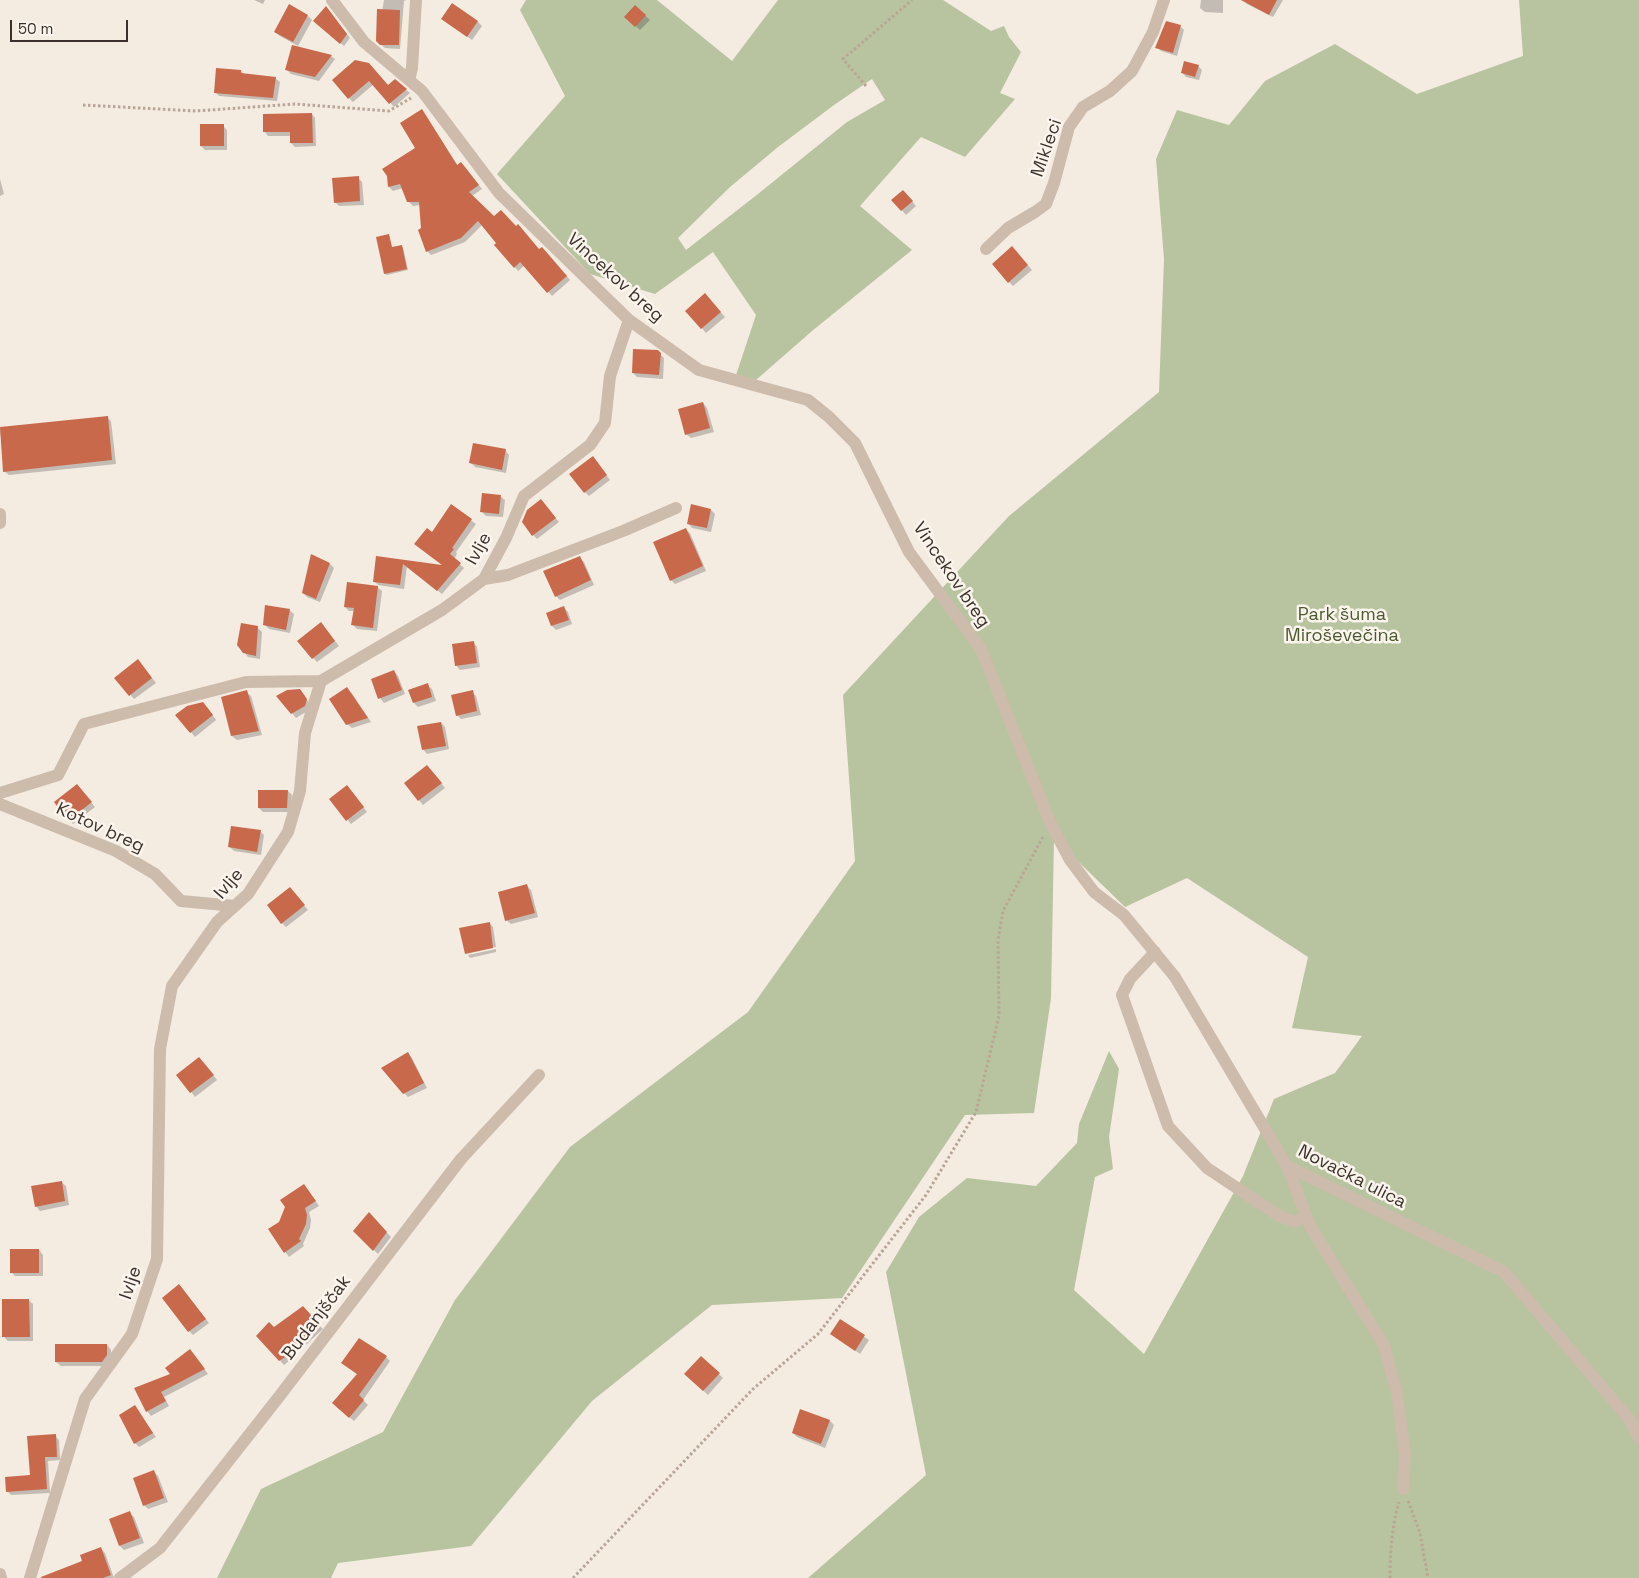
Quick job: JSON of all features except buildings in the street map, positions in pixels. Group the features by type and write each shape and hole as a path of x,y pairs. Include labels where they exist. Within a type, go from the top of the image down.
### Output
{"street":[{"name":"Vincekov breg","path":"332,0 364,42 422,92 498,193 629,320 699,370 808,400 829,417 855,443 909,552 980,649 1050,822"},
{"path":"409,80 412,68 416,0"},
{"name":"Mikleci","path":"986,249 1008,228 1046,204 1054,183 1069,127 1083,107 1110,91 1132,71 1153,32 1164,0"},
{"name":"Ivlje","path":"30,1578 85,1399 132,1334 157,1260 160,1049 172,986 217,922 248,894 288,832 300,791 305,733 321,681 442,610 484,579 506,538 524,496 590,444 605,423 610,376 629,320"},
{"path":"484,579 508,575 623,531 676,508"},
{"path":"0,514 0,522"},
{"path":"0,793 58,775 84,724 246,682 321,681"},
{"name":"Kotov breg","path":"0,804 116,851 155,874 181,901 235,906"},
{"name":"Novačka ulica","path":"1050,822 1070,860 1094,892 1124,915 1175,977 1287,1166 1504,1272 1630,1420 1639,1438"},
{"path":"1155,952 1130,979 1122,995 1168,1126 1207,1168 1279,1216 1295,1222 1306,1215"},
{"name":"Budanjščak","path":"120,1578 160,1548 278,1398 461,1159 539,1075"},
{"path":"1287,1166 1310,1226 1384,1345 1397,1393 1405,1455 1403,1489"},
{"path":"0,1574 1,1578"}],"path":[{"path":"866,86 843,59 912,0"},
{"path":"83,105 196,111 295,104 389,111 422,92"},
{"path":"573,1578 753,1389 818,1334 926,1195 976,1112 999,1016 998,940 1003,911 1036,852 1050,822"},
{"path":"1390,1578 1390,1556 1395,1516 1403,1489"},
{"path":"1403,1489 1420,1533 1428,1578"}],"green space":[{"path":"526,0 657,0 732,61 778,0 943,0 991,31 1004,26 1009,37 1021,52 1000,93 1015,99 965,157 921,137 860,206 912,250 812,331 756,380 736,375 756,315 713,252 655,294 590,274 497,174 565,96 520,10","holes":["872,79 885,100 847,122 686,250 678,238 730,187 778,147"]},
{"name":"Park šuma Miroševečina","path":"1519,0 1639,0 1639,1578 808,1578 926,1475 886,1272 919,1217 967,1178 1036,1186 1077,1143 1079,1124 1109,1051 1119,1069 1109,1137 1113,1169 1095,1177 1074,1290 1144,1354 1243,1176 1274,1099 1335,1073 1362,1036 1292,1028 1308,957 1187,878 1125,907 1054,838 1051,998 1034,1113 965,1115 842,1298 712,1305 592,1401 471,1546 338,1563 331,1578 217,1578 261,1489 383,1432 455,1300 570,1147 748,1012 855,861 843,695 1009,516 1159,392 1164,259 1156,159 1177,110 1229,125 1265,81 1335,44 1417,94 1523,56"}]}
